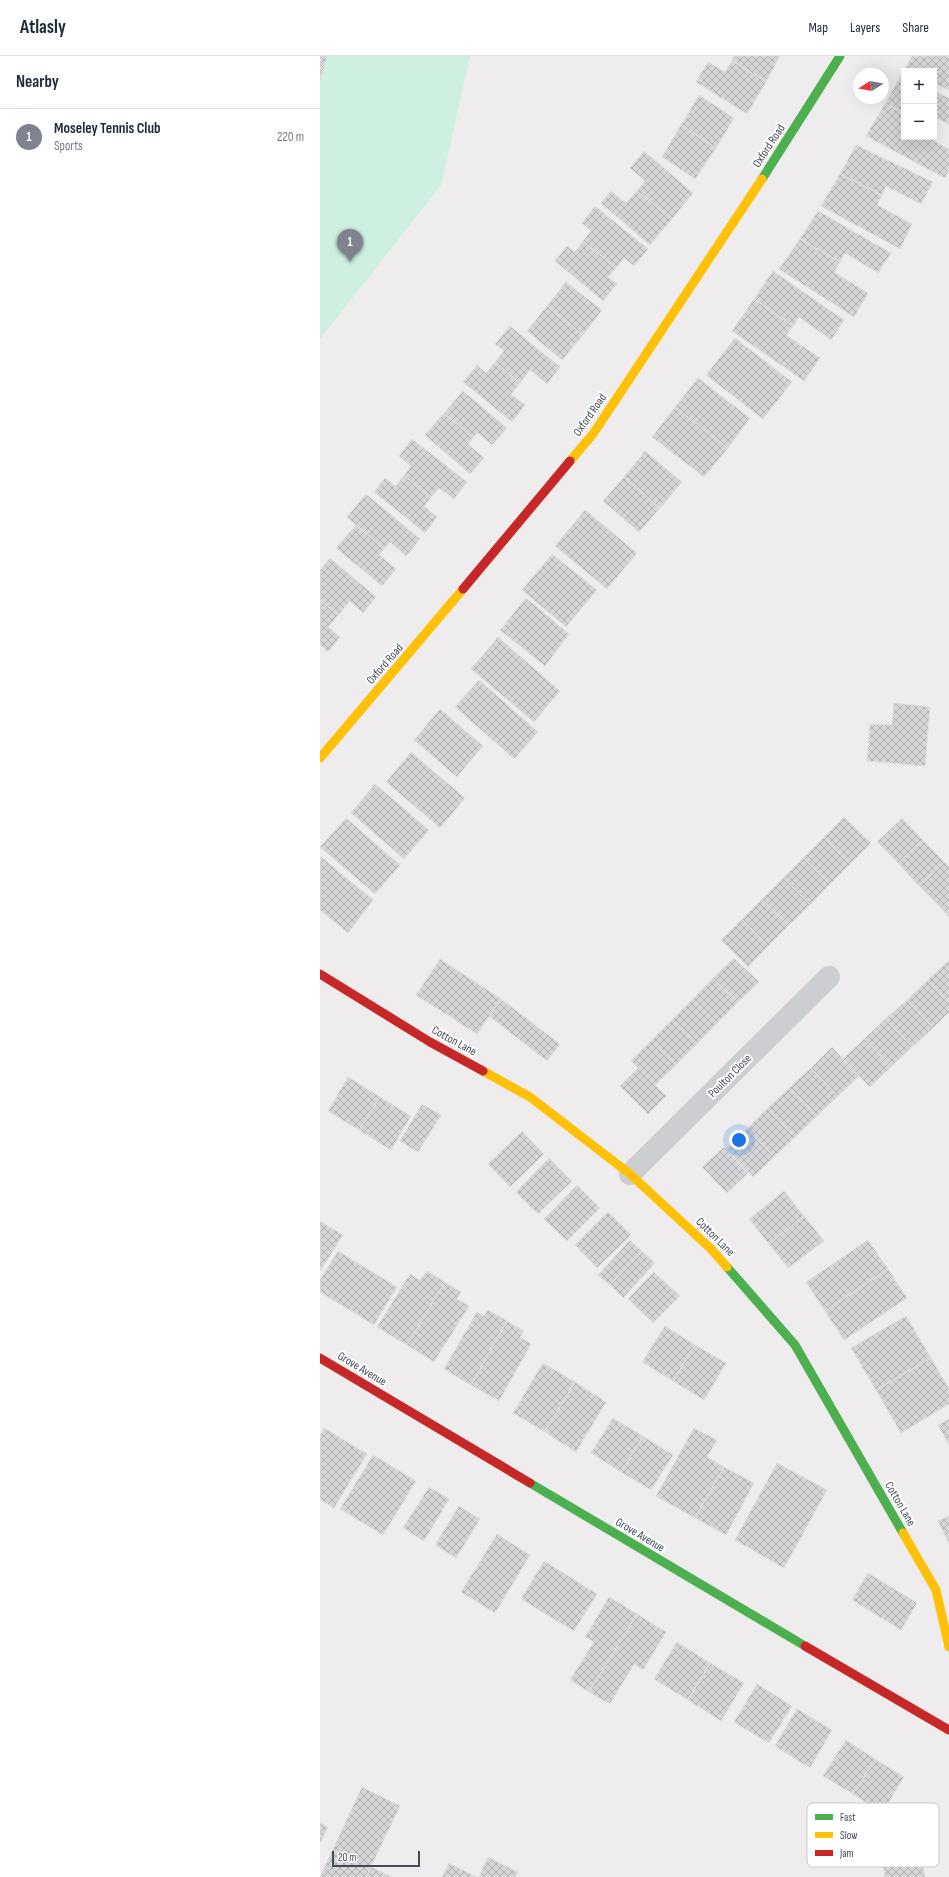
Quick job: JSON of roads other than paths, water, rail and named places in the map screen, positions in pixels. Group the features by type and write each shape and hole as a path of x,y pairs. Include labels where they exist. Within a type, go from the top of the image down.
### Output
{"street":[{"name":"Oxford Road","path":"320,758 593,434 708,262 818,93 840,56"},
{"name":"Cotton Lane","path":"320,974 430,1042 530,1097 630,1174 711,1249 795,1344 936,1590 949,1647"},
{"name":"Poulton Close","path":"630,1174 829,977"},
{"name":"Grove Avenue","path":"320,1358 746,1612 949,1730"}],"place":[{"name":"Moseley Tennis Club","path":"350,262"}]}
